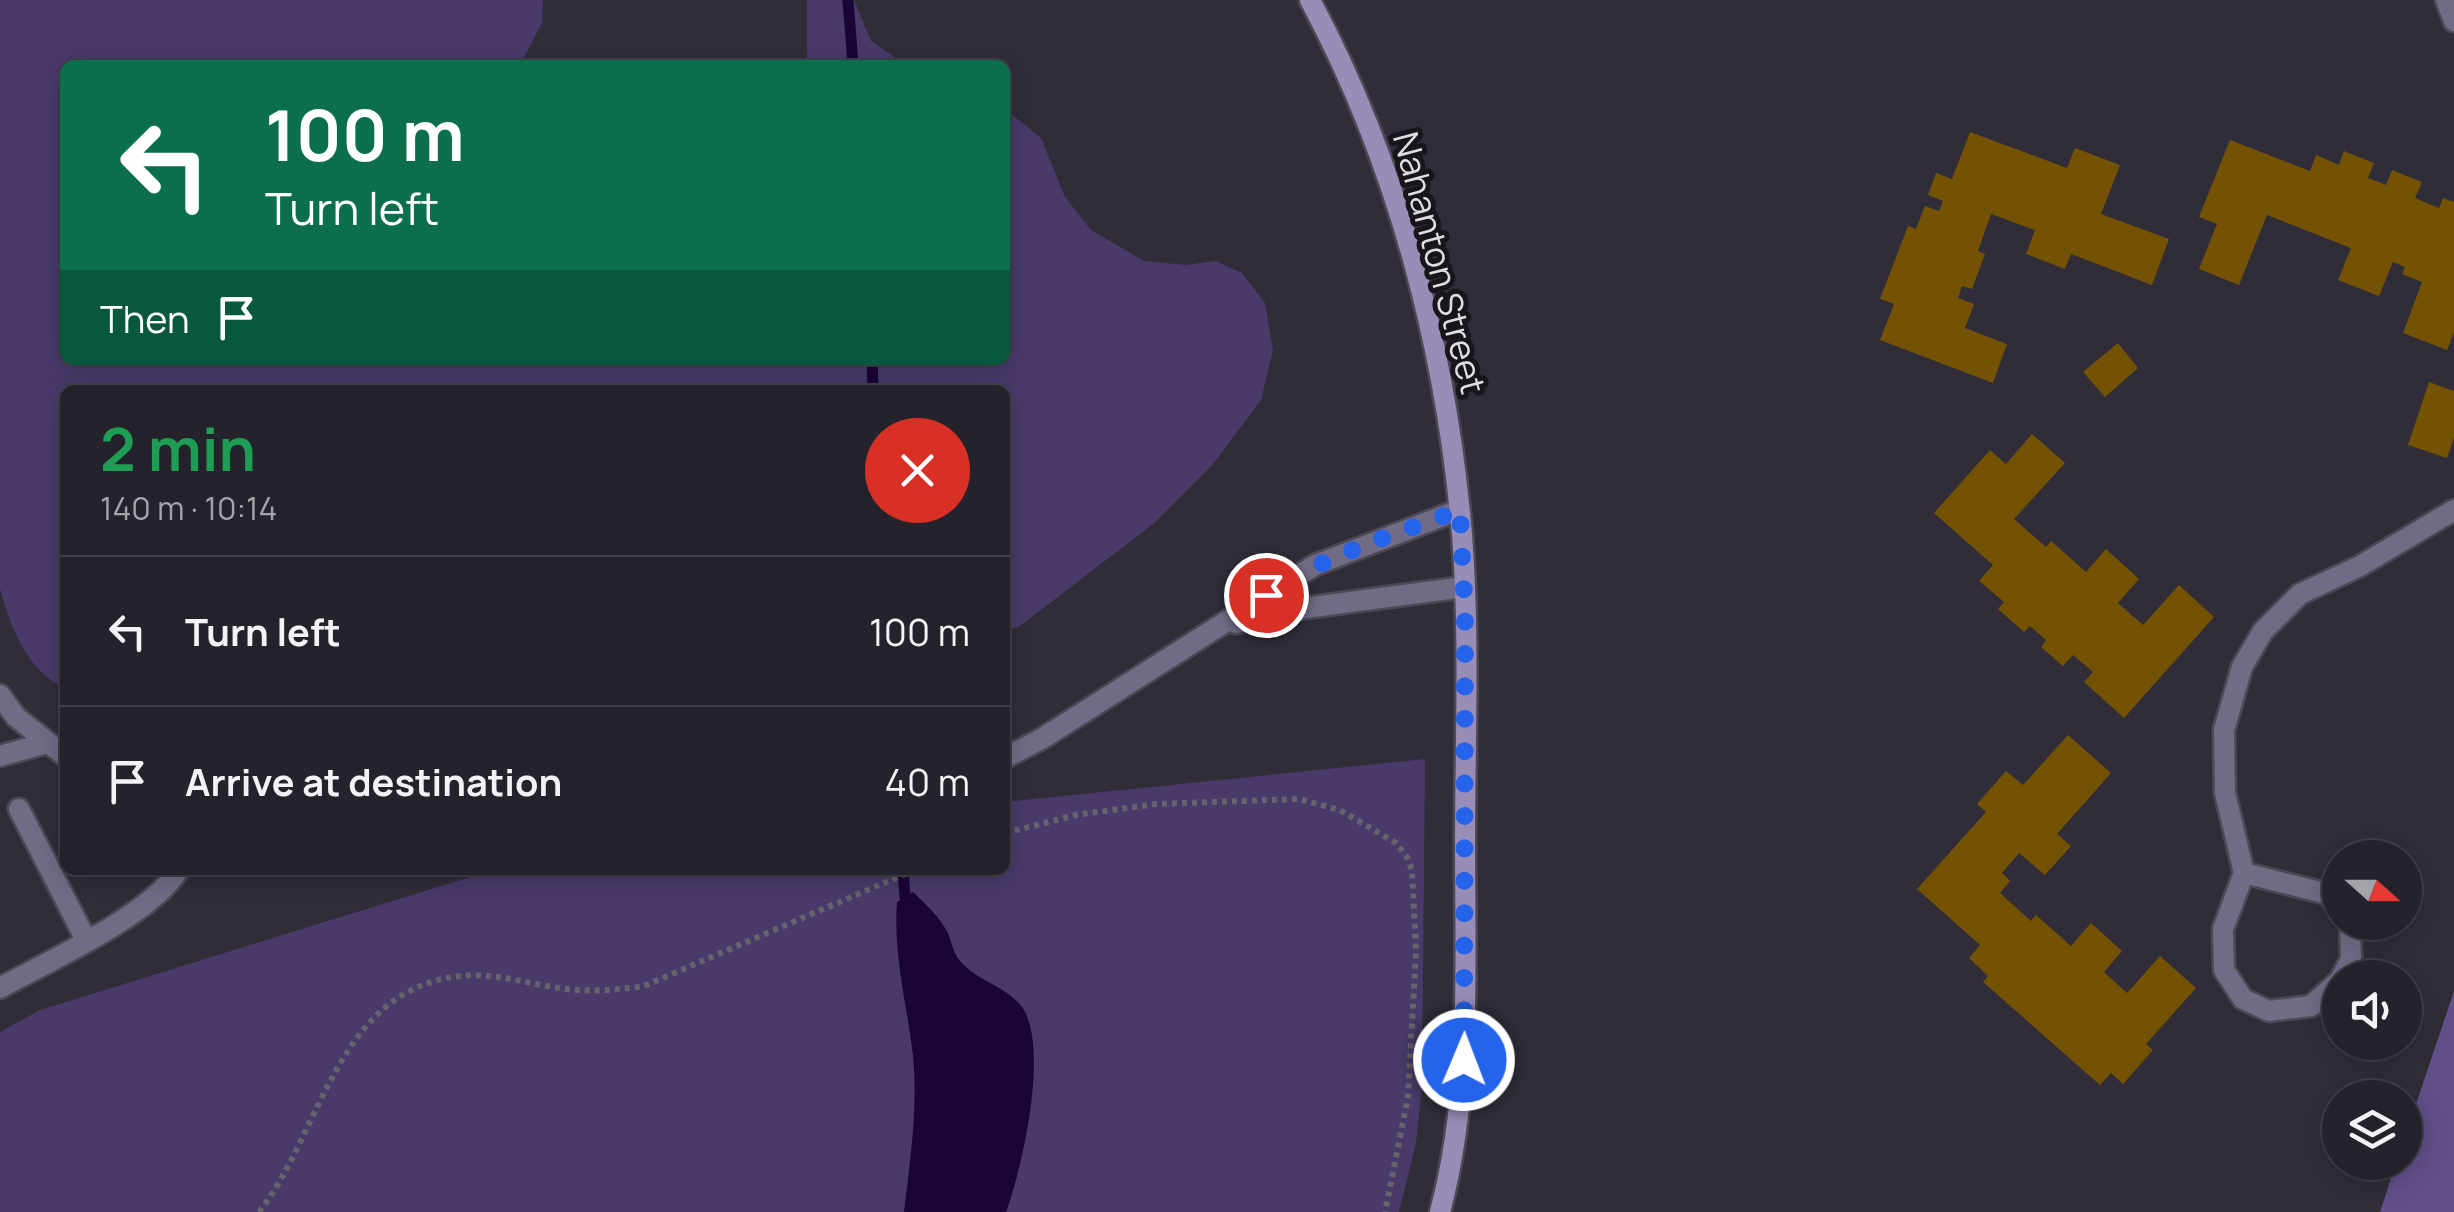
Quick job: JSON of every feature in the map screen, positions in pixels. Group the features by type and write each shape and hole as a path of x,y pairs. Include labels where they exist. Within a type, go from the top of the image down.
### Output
{"main road":[{"name":"Nahanton Street","path":"1310,0 1355,91 1413,262 1444,391 1460,510 1464,587 1464,1060 1458,1132 1440,1212"}],"lane":[{"path":"2446,0 2454,21"},
{"path":"1010,755 1315,565 1460,510"},
{"path":"2322,996 2311,1006 2269,1010 2244,999 2224,970 2223,929 2244,873 2225,793 2224,730 2242,666 2262,631 2300,594 2360,566 2454,510"},
{"path":"1206,635 1250,618 1290,610 1464,587"},
{"path":"0,694 16,717 56,750"},
{"path":"0,756 56,750"},
{"path":"19,810 86,940"},
{"path":"2244,873 2322,892"},
{"path":"1,985 148,904 175,875"}],"path":[{"path":"1010,832 1076,815 1156,804 1300,799 1340,810 1396,842 1412,870 1416,952 1408,1097 1386,1212"},
{"path":"259,1212 303,1139 331,1078 360,1030 402,997 430,982 459,976 489,976 570,989 620,990 644,986 900,875"}],"shaded area":[{"path":"0,0 543,0 542,23 523,60 60,60 60,365 1010,365 1010,113 1041,138 1065,197 1091,230 1144,261 1186,265 1216,261 1242,273 1265,303 1273,350 1261,400 1213,464 1153,524 1020,626 1010,629 1010,385 60,385 60,685 30,659 15,632 0,589"},
{"path":"807,0 854,0 871,41 899,60 807,60"},
{"path":"1425,759 1422,1087 1416,1143 1399,1212 0,1212 0,1032 40,1010 477,875 1010,875 1010,801"},
{"path":"913,892 944,927 960,961 1015,1000 1030,1026 1034,1050 1030,1108 1006,1212 904,1212 915,1095 896,922 897,902"},
{"path":"2454,991 2454,1212 2380,1212 2390,1180 2422,1180 2422,1086"}],"building":[{"path":"1970,132 2067,168 2075,148 2120,165 2101,214 2169,239 2152,285 2071,254 2065,269 2026,254 2035,230 1991,214 1978,251 1985,254 1972,289 1962,286 1958,298 1974,304 1965,328 2007,344 1993,383 1880,340 1894,304 1880,299 1908,226 1916,229 1925,206 1939,211 1943,201 1928,195 1936,173 1952,179"},
{"path":"2230,140 2310,171 2316,155 2339,165 2344,151 2374,163 2368,178 2386,185 2392,170 2422,182 2415,198 2439,208 2443,198 2454,202 2454,332 2447,350 2403,333 2422,282 2402,274 2405,267 2393,262 2379,296 2338,280 2351,248 2267,215 2239,285 2199,269 2217,224 2199,217"},
{"path":"2118,343 2138,368 2105,397 2083,372"},
{"path":"2429,382 2454,391 2454,438 2447,458 2408,445"},
{"path":"2032,434 2065,463 2014,519 2046,547 2051,541 2086,572 2106,549 2139,579 2118,603 2143,625 2179,585 2214,617 2124,718 2084,682 2093,672 2073,655 2063,666 2041,647 2046,640 2030,626 2024,632 1998,609 2004,602 1979,581 1993,565 1934,513 1990,450 2006,464"},
{"path":"2068,735 2111,773 2057,834 2071,846 2045,875 2019,853 2002,873 2010,881 2000,893 2031,921 2036,915 2071,946 2091,923 2122,951 2104,972 2127,993 2160,956 2196,988 2146,1044 2153,1050 2123,1084 2111,1073 2100,1085 1983,982 1988,976 1969,958 1980,945 1917,889 1986,812 1977,804 2006,771 2023,785"}],"waterway":[{"path":"848,0 853,60"},
{"path":"872,365 873,385"},
{"path":"903,875 905,897"}],"route":[{"path":"1266,595 1335,556 1460,510 1465,615 1464,1060"}]}
